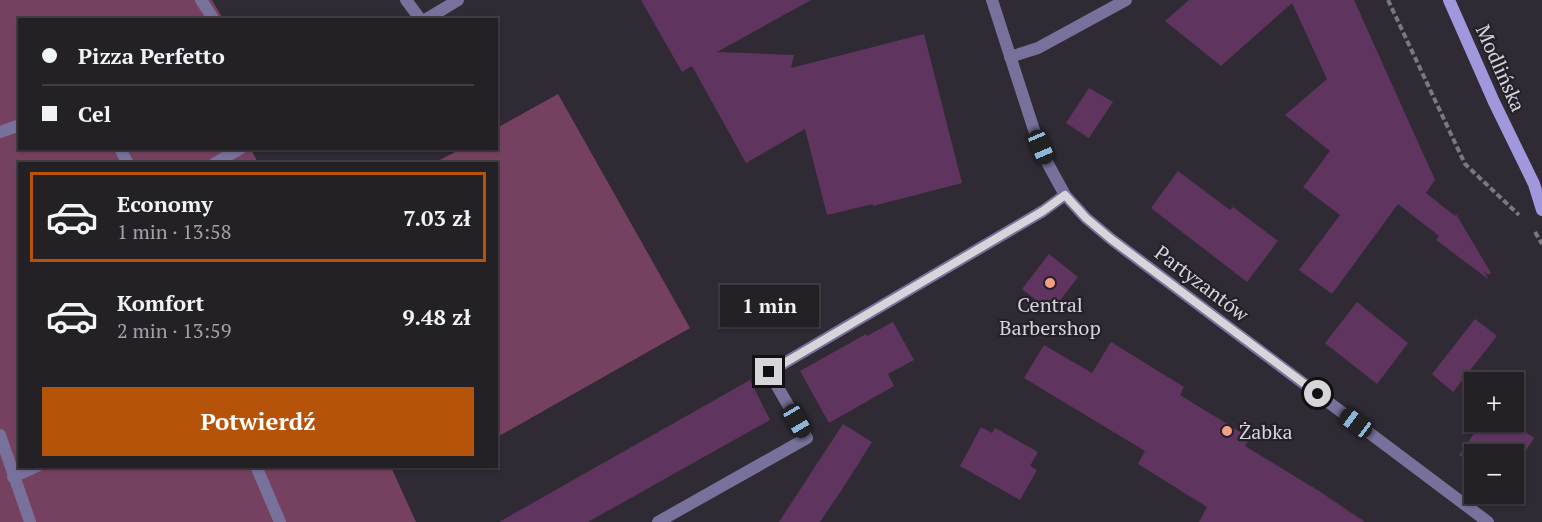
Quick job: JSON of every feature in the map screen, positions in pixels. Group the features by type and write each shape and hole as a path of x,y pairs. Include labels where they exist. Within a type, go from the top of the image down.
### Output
{"main road":[{"name":"Modlińska","path":"1449,0 1494,102 1538,188 1542,210"}],"street":[{"path":"201,0 213,18"},
{"path":"406,0 421,18"},
{"path":"426,18 458,0"},
{"name":"Partyzantów","path":"992,0 1034,130 1048,164 1065,195 1086,218 1488,522"},
{"path":"1010,57 1038,48 1126,0"},
{"path":"0,132 18,126"},
{"path":"217,162 238,150"},
{"path":"658,522 807,438 769,372 1043,211 1065,195"},
{"path":"0,435 30,522"},
{"path":"13,477 33,468"},
{"path":"257,468 280,522"}],"path":[{"path":"1388,0 1465,164 1526,222"},
{"path":"1533,230 1542,244"}],"shaded area":[{"path":"0,0 212,0 222,18 18,18 18,150 252,150 258,162 18,162 18,468 391,468 416,522 0,522"},
{"path":"558,94 690,328 499,436 498,162 436,162 459,150 498,150 498,127"}],"building":[{"path":"641,0 811,0 717,52 794,55 791,68 924,34 962,183 873,206 873,204 827,215 805,129 746,163 692,66 682,72"},
{"path":"1189,0 1354,0 1435,180 1426,193 1455,216 1456,214 1491,273 1488,275 1484,271 1488,279 1436,240 1439,236 1398,204 1332,294 1299,270 1340,215 1303,187 1330,151 1285,115 1327,79 1292,3 1221,66 1165,21"},
{"path":"1089,88 1113,102 1089,138 1066,123"},
{"path":"1178,171 1230,210 1233,207 1278,241 1247,282 1151,208"},
{"name":"Central Barbershop","path":"1049,254 1078,277 1051,312 1022,289"},
{"path":"1357,302 1408,343 1377,384 1325,343"},
{"path":"1475,319 1497,336 1469,372 1464,372 1464,378 1453,392 1432,374"},
{"path":"893,322 914,360 888,374 894,386 829,423 800,371 866,334 867,336"},
{"path":"1111,342 1184,387 1180,395 1250,438 1245,446 1365,522 1199,522 1207,507 1138,464 1145,451 1024,378 1044,345 1092,373"},
{"path":"750,380 770,420 588,522 499,522"},
{"path":"843,424 872,442 841,491 820,522 779,522"},
{"path":"981,427 992,433 995,428 1038,452 1030,466 1037,470 1020,500 960,466"},
{"path":"1524,431 1534,438 1524,453 1524,444 1467,444 1475,432"},
{"path":"1464,448 1464,458 1459,455"}],"place":[{"name":"Central Barbershop","path":"1050,283"},
{"name":"Żabka","path":"1227,431"}],"route":[{"path":"769,372 1043,211 1065,195 1086,218 1111,239 1318,394"}]}
